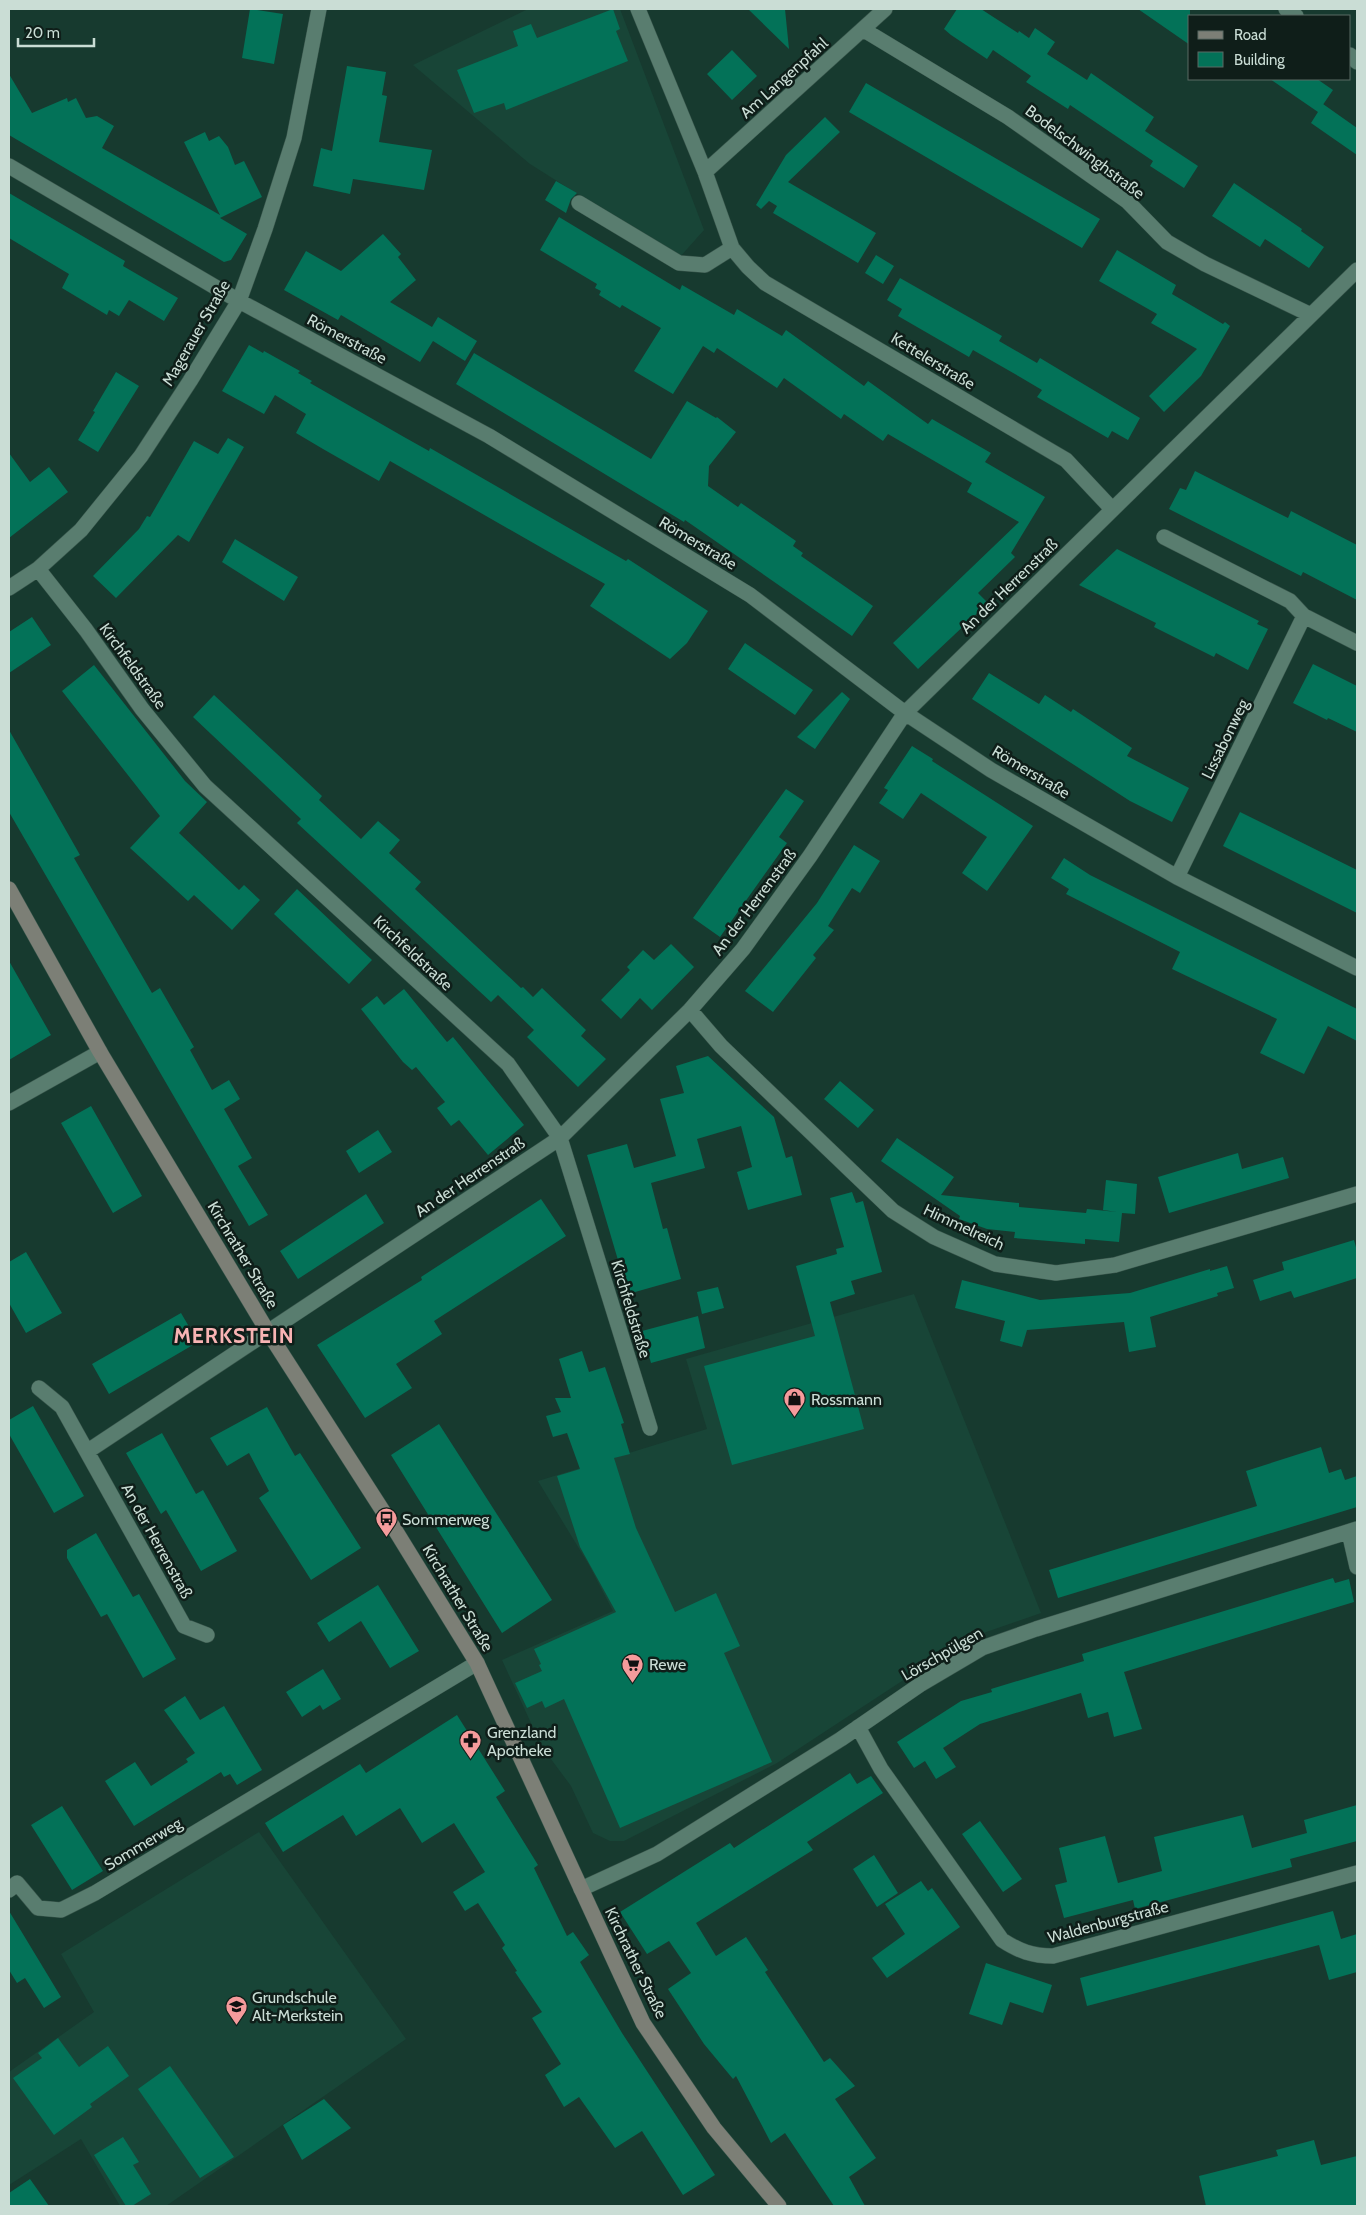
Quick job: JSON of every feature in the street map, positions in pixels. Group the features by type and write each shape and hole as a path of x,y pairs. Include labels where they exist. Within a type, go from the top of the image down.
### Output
{"main road":[{"name":"Kirchrather Straße","path":"9,888 100,1052 268,1332 397,1533 477,1663 643,2024 714,2128 779,2206"}],"street":[{"name":"Magerauer Straße","path":"9,588 38,569 81,530 141,456 190,382 239,301 265,229 294,138 319,9"},
{"name":"Kettelerstraße","path":"638,9 705,172 732,248 748,267 765,283 1066,460 1112,509"},
{"name":"Am Langenpfahl","path":"705,172 885,9"},
{"name":"Bodelschwinghstraße","path":"864,30 1008,116 1127,201 1167,242 1205,264 1311,315"},
{"name":"Römerstraße","path":"9,166 239,301 488,436 750,595 905,713 991,770 1177,877 1357,968"},
{"path":"579,203 679,263 705,265 732,248"},
{"name":"An der Herrenstraß","path":"88,1451 560,1138 690,1010 755,934 810,856 905,713 1357,270"},
{"path":"1164,537 1290,601 1304,616 1357,643"},
{"name":"Kirchfeldstraße","path":"38,569 86,630 142,709 205,786 508,1064 560,1138 650,1428"},
{"name":"Lissabonweg","path":"1177,877 1304,616"},
{"name":"Himmelreich","path":"690,1010 721,1046 893,1211 934,1237 995,1264 1056,1272 1115,1265 1357,1194"},
{"path":"9,1103 100,1052"},
{"name":"An der Herrenstraß","path":"39,1388 62,1407 184,1626 207,1635"},
{"path":"1353,1531 1357,1567"},
{"name":"Lörschpülgen","path":"581,1889 657,1854 858,1727 921,1684 982,1648 1036,1629 1353,1531"},
{"name":"Sommerweg","path":"9,1890 17,1883 38,1908 61,1910 95,1893 477,1663"},
{"name":"Waldenburgstraße","path":"858,1727 881,1769 1002,1940 1018,1951 1037,1956 1053,1956 1357,1873"}],"shaded area":[{"path":"528,9 620,9 704,230 679,258 530,164 413,65"},
{"path":"914,1294 1041,1613 966,1639 777,1763 624,1841 610,1841 593,1833 571,1786 542,1747 502,1660 613,1611 589,1565 538,1481 707,1429 686,1359"},
{"name":"Grundschule Alt-Merkstein","path":"259,1832 406,2039 166,2206 120,2206 81,2139 9,2185 9,2072 94,2012 61,1954"}],"building":[{"path":"250,9 283,14 274,64 242,58"},
{"path":"613,9 620,29 616,31 628,61 506,110 504,103 474,113 457,70 518,46 513,31 531,24 537,38"},
{"path":"748,9 785,9 789,49"},
{"path":"957,9 981,9 1029,38 1035,28 1055,42 1047,54 1087,80 1091,73 1154,117 1145,131 1198,166 1184,188 1150,166 1153,161 1070,105 1068,109 1026,82 1031,76 993,50 987,59 951,35 944,29"},
{"path":"1138,9 1190,9 1190,15 1188,15 1188,44"},
{"path":"732,50 757,76 732,100 707,74"},
{"path":"347,66 386,72 382,95 387,96 379,142 432,150 424,190 353,179 350,194 313,186 321,148 332,151"},
{"path":"9,74 32,113 67,98 68,102 76,98 86,118 97,116 114,126 102,148 220,215 184,142 205,132 209,141 219,136 228,147 235,165 244,161 262,197 220,218 247,234 231,260 224,262 9,135"},
{"path":"1271,80 1318,80 1333,90 1318,112"},
{"path":"866,83 1100,219 1082,248 849,112"},
{"path":"1323,104 1357,128 1357,155 1311,123"},
{"path":"825,117 840,132 788,182 876,233 858,263 773,213 777,206 769,201 761,209 756,205 786,155"},
{"path":"556,181 577,193 571,199 566,213 545,200"},
{"path":"1234,183 1302,229 1301,231 1324,247 1309,268 1265,239 1260,247 1212,216"},
{"path":"9,193 125,261 123,266 178,298 164,321 129,300 119,316 109,310 107,315 62,288 69,274 9,238"},
{"path":"559,217 680,290 682,285 734,315 737,309 782,336 786,330 864,386 868,381 928,424 932,419 991,453 985,462 1045,497 1011,553 1015,557 978,593 988,603 918,669 893,643 1019,522 967,492 972,483 888,434 883,441 844,414 841,419 784,378 777,388 717,348 714,353 703,346 673,394 634,371 661,328 622,305 620,308 599,295 601,291 595,288 597,284 540,250"},
{"path":"383,234 401,254 398,257 416,280 390,302 432,327 438,317 477,341 465,361 433,341 420,362 341,315 338,320 284,290 306,251 341,271"},
{"path":"1117,250 1176,285 1172,294 1223,324 1225,322 1230,326 1201,376 1164,412 1149,396 1197,349 1151,323 1157,314 1099,281"},
{"path":"876,255 894,266 883,284 865,273"},
{"path":"900,278 1002,336 999,341 1037,363 1040,358 1140,418 1128,440 1112,431 1108,438 1037,397 1042,390 1020,377 973,350 969,357 898,316 902,309 887,300"},
{"path":"249,345 300,371 298,373 312,381 310,383 404,437 429,451 430,448 626,561 628,559 708,611 687,643 670,659 590,606 605,584 390,461 379,481 323,449 296,433 306,414 275,395 264,414 222,391"},
{"path":"474,353 651,459 687,401 717,417 736,432 709,466 708,486 738,507 741,503 796,541 793,546 803,553 801,556 873,606 852,636 685,520 684,522 456,384"},
{"path":"116,372 139,386 98,452 78,440"},
{"path":"228,438 244,447 189,542 178,535 116,598 93,576 139,529 147,516 150,517 194,441 218,454"},
{"path":"9,453 30,482 49,467 68,492 9,538"},
{"path":"1195,471 1288,518 1291,511 1357,545 1357,600 1303,572 1301,576 1169,509 1180,488 1186,490"},
{"path":"235,539 298,577 284,601 222,562"},
{"path":"1117,549 1259,621 1257,624 1268,629 1248,670 1216,653 1214,657 1154,627 1156,623 1079,585"},
{"path":"32,617 51,645 9,673 9,632"},
{"path":"745,643 813,690 795,715 728,669"},
{"path":"1313,664 1357,686 1357,732 1293,703"},
{"path":"94,665 185,781 207,802 179,833 239,890 244,885 260,900 232,930 194,895 188,901 130,848 160,816 62,691"},
{"path":"989,673 1039,704 1045,695 1071,712 1073,709 1132,748 1127,756 1189,788 1172,822 1130,801 972,699"},
{"path":"842,692 850,699 815,749 797,737"},
{"path":"214,695 322,796 319,800 361,839 378,821 400,840 389,853 421,882 415,889 521,988 523,987 533,997 542,988 586,1030 581,1036 606,1059 578,1087 527,1037 534,1030 498,995 491,1002 297,823 301,819 193,717"},
{"path":"9,730 80,855 74,858 152,993 160,988 194,1047 190,1050 212,1090 229,1080 240,1099 224,1109 252,1158 238,1166 268,1215 249,1226 9,812"},
{"path":"912,746 1033,826 987,891 962,873 987,837 921,793 903,819 879,803 888,790 884,788"},
{"path":"786,789 804,801 779,837 787,843 720,937 693,918"},
{"path":"1240,812 1357,870 1357,913 1223,846"},
{"path":"854,845 880,861 860,893 852,888 828,926 834,930 813,955 816,958 773,1012 745,991 817,903"},
{"path":"1064,858 1090,875 1357,1009 1357,1041 1328,1026 1304,1074 1260,1053 1277,1019 1172,969 1180,952 1066,894 1069,889 1051,878"},
{"path":"297,889 372,960 349,984 274,914"},
{"path":"671,944 694,967 652,1010 640,998 621,1019 601,1000 630,970 627,967 643,950 654,960"},
{"path":"9,961 51,1035 9,1060"},
{"path":"404,989 447,1042 453,1037 524,1125 488,1155 459,1120 451,1126 437,1108 445,1102 416,1067 412,1070 403,1062 361,1009 377,996 384,1005"},
{"path":"708,1056 774,1117 786,1158 792,1156 802,1195 748,1210 737,1172 752,1167 741,1126 697,1139 705,1168 651,1183 663,1229 667,1228 681,1279 628,1294 587,1155 627,1144 634,1168 676,1156 660,1099 684,1093 676,1066"},
{"path":"840,1081 874,1110 858,1128 824,1099"},
{"path":"91,1106 142,1196 113,1213 61,1123"},
{"path":"378,1130 392,1152 359,1173 346,1151"},
{"path":"897,1138 954,1177 941,1195 1019,1203 1019,1207 1086,1213 1087,1209 1117,1212 1103,1210 1106,1180 1137,1184 1135,1214 1122,1213 1119,1242 1085,1239 1085,1244 1014,1238 1015,1232 987,1229 959,1219 960,1216 881,1161"},
{"path":"1238,1153 1242,1169 1283,1157 1289,1178 1169,1213 1158,1177"},
{"path":"852,1192 856,1203 863,1201 882,1272 851,1281 855,1294 830,1302 864,1429 732,1465 704,1366 815,1336 796,1266 837,1254 836,1249 844,1247 830,1198"},
{"path":"366,1194 384,1223 298,1279 280,1251"},
{"path":"541,1199 566,1236 434,1321 442,1334 396,1364 412,1388 365,1418 317,1345 422,1280 421,1277"},
{"path":"1354,1240 1357,1251 1357,1278 1294,1298 1291,1291 1260,1301 1253,1280 1284,1270 1282,1262"},
{"path":"26,1252 62,1313 26,1333 9,1303 9,1262"},
{"path":"1227,1266 1234,1288 1217,1293 1218,1296 1150,1317 1156,1347 1129,1352 1124,1322 1027,1330 1022,1347 1000,1341 1005,1321 955,1308 962,1280 1040,1300 1130,1293 1210,1269 1210,1271"},
{"path":"718,1287 724,1308 702,1314 697,1292"},
{"path":"181,1313 198,1342 109,1394 92,1364"},
{"path":"698,1316 705,1348 651,1363 642,1331"},
{"path":"582,1351 589,1372 605,1367 624,1423 621,1424 630,1454 614,1458 636,1528 675,1612 716,1593 740,1646 724,1653 772,1762 620,1828 564,1699 545,1708 542,1701 527,1708 515,1683 542,1671 534,1649 616,1612 580,1547 557,1476 580,1469 567,1433 553,1437 546,1416 561,1412 555,1398 571,1398 559,1359"},
{"path":"33,1406 84,1496 54,1513 9,1434 9,1420"},
{"path":"267,1407 295,1456 300,1453 361,1548 311,1580 259,1498 269,1491 249,1453 227,1466 210,1438"},
{"path":"439,1424 552,1600 502,1633 391,1455"},
{"path":"162,1433 196,1494 203,1490 237,1551 201,1571 166,1510 161,1514 126,1453"},
{"path":"1321,1447 1329,1473 1341,1469 1345,1480 1357,1476 1357,1507 1058,1598 1049,1570 1257,1506 1246,1471"},
{"path":"96,1533 133,1597 139,1594 176,1659 143,1678 107,1614 101,1617 67,1558 67,1550"},
{"path":"1333,1578 1335,1583 1349,1579 1354,1602 1124,1672 1142,1729 1114,1737 1108,1712 1088,1718 1081,1693 980,1724 943,1748 956,1767 936,1779 925,1761 914,1768 897,1742 961,1701 992,1692 991,1689 1084,1661 1082,1654"},
{"path":"378,1585 419,1651 390,1668 361,1621 329,1642 317,1623"},
{"path":"323,1669 341,1699 323,1710 320,1705 302,1717 286,1692"},
{"path":"185,1696 200,1720 224,1706 262,1770 237,1785 230,1774 224,1777 221,1772 134,1826 105,1781 135,1762 151,1786 188,1762 186,1759 195,1753 164,1710"},
{"path":"457,1715 505,1791 496,1797 538,1865 534,1868 567,1936 573,1932 589,1955 580,1962 622,2033 715,2175 683,2195 642,2131 615,2148 579,2097 564,2107 545,2075 561,2064 532,2018 542,2012 515,1972 517,1971 502,1948 505,1945 478,1903 465,1911 453,1892 485,1872 454,1823 422,1843 400,1808 356,1836 343,1815 283,1852 265,1823 360,1764 366,1773"},
{"path":"850,1773 857,1784 871,1776 883,1793 807,1842 813,1850 696,1923 716,1956 746,1937 768,1970 765,1972 824,2062 830,2058 855,2086 835,2099 876,2158 849,2177 865,2206 834,2206 785,2133 771,2143 736,2076 733,2079 704,2044 668,1989 691,1973 669,1941 647,1954 620,1912 730,1843 734,1848"},
{"path":"1357,1805 1357,1841 1290,1859 1292,1867 1135,1909 1133,1900 1064,1918 1055,1885 1067,1882 1059,1848 1105,1836 1118,1883 1162,1871 1154,1837 1243,1815 1252,1848 1307,1833 1304,1820"},
{"path":"62,1806 103,1871 72,1890 31,1825"},
{"path":"980,1821 1022,1879 1003,1892 962,1834"},
{"path":"874,1855 898,1893 877,1907 853,1869"},
{"path":"921,1881 928,1891 932,1888 960,1927 887,1978 872,1958 905,1934 885,1904"},
{"path":"9,1911 61,1997 44,2008 25,1978 17,1983 9,1970"},
{"path":"1333,1911 1341,1939 1357,1934 1357,1972 1329,1980 1319,1945 1087,2006 1080,1978"},
{"path":"986,1963 1052,1985 1043,2013 1010,2002 1002,2025 969,2014"},
{"path":"58,2038 79,2067 108,2046 129,2076 90,2104 92,2107 54,2135 13,2078 42,2058 38,2053"},
{"path":"170,2066 234,2157 200,2178 138,2089"},
{"path":"324,2099 351,2128 302,2160 283,2125"},
{"path":"123,2137 139,2162 133,2165 151,2194 132,2206 126,2206 94,2155"},
{"path":"1314,2140 1321,2165 1357,2156 1357,2206 1206,2206 1199,2176 1278,2156 1276,2150"},
{"path":"30,2179 49,2206 9,2206 9,2193"}],"place":[{"name":"Rossmann","path":"795,1418"},
{"name":"Sommerweg","path":"386,1538"},
{"name":"Rewe","path":"633,1683"},
{"name":"Grenzland Apotheke","path":"471,1760"},
{"name":"Grundschule Alt-Merkstein","path":"236,2025"}],"district":[{"name":"MERKSTEIN","path":"234,1335"}]}
